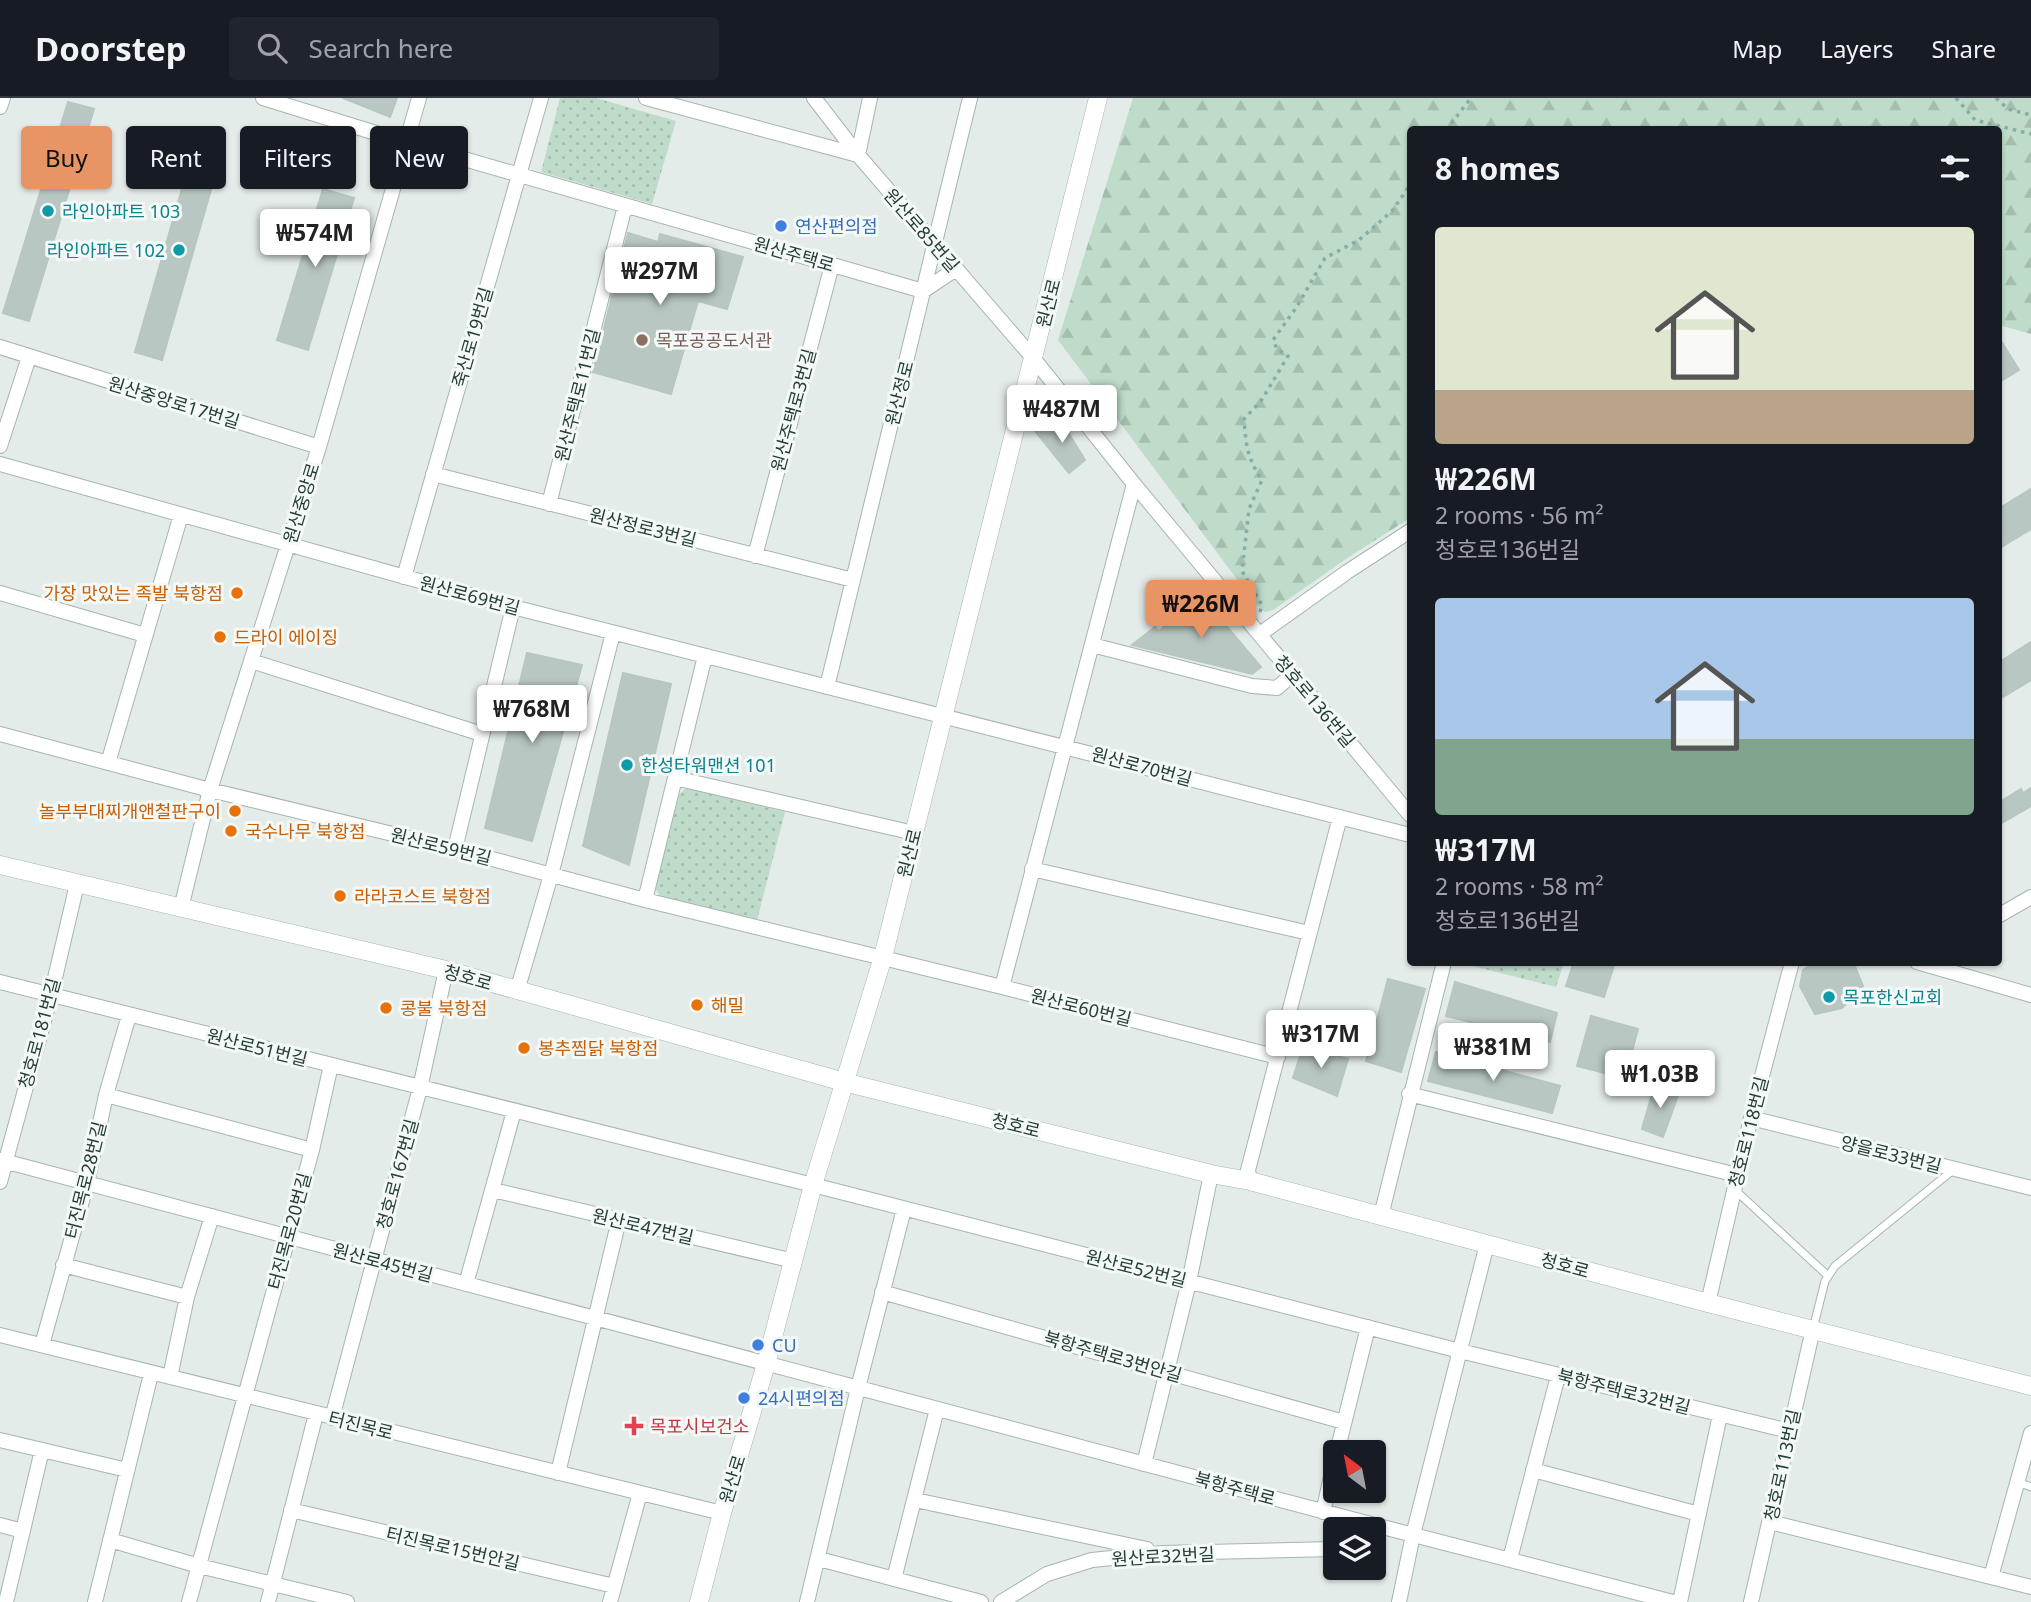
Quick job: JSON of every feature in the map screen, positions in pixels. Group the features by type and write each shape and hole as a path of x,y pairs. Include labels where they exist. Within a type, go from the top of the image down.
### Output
{"street":[{"path":"0,107 3,98"},
{"name":"원산주택로","path":"263,98 370,131"},
{"name":"원산중앙로","path":"410,126 419,98"},
{"name":"죽산로19번길","path":"404,577 541,98"},
{"path":"646,98 858,155 870,98"},
{"name":"원산로85번길","path":"814,98 858,155 1034,359"},
{"name":"원산정로","path":"827,687 970,98"},
{"name":"원산로","path":"699,1602 813,1185 883,957 1098,98"},
{"name":"원산주택로","path":"468,160 923,291"},
{"name":"원산중앙로","path":"181,908 210,790 319,447 392,189"},
{"name":"원산주택로11번길","path":"549,503 625,206"},
{"name":"원산주택로3번길","path":"755,556 832,265"},
{"path":"923,291 956,269"},
{"name":"원산중앙로17번길","path":"0,347 319,447"},
{"path":"0,446 29,357"},
{"name":"청호로136번길","path":"1034,359 1134,484 1407,811"},
{"name":"원산로69번길","path":"0,464 513,607 943,715"},
{"name":"원산정로3번길","path":"433,474 853,580"},
{"path":"1002,987 1134,484"},
{"path":"108,763 181,514"},
{"path":"1257,631 1407,533"},
{"path":"0,593 145,635"},
{"path":"455,849 513,607"},
{"path":"517,991 551,875 613,633"},
{"path":"1092,645 1252,686 1277,688 1293,674"},
{"path":"645,900 705,656"},
{"path":"251,661 482,734"},
{"name":"원산로70번길","path":"943,715 1407,834"},
{"name":"원산로59번길","path":"0,734 645,900 883,957"},
{"path":"675,778 914,833"},
{"path":"1250,1181 1248,1170 1340,817"},
{"name":"청호로","path":"0,865 446,970 844,1082 1211,1174 1250,1181 2031,1386"},
{"path":"1032,869 1309,933"},
{"name":"청호로181번길","path":"0,1182 2,1161 51,996 77,884"},
{"path":"2002,914 2031,897"},
{"name":"원산로60번길","path":"883,957 1278,1057"},
{"path":"1381,1216 1409,1094 1443,966"},
{"name":"청호로118번길","path":"1708,1303 1751,1118 1791,966"},
{"path":"1935,966 2031,995"},
{"name":"청호로167번길","path":"332,1418 420,1087 446,970"},
{"name":"원산로51번길","path":"0,982 813,1185"},
{"name":"터진목로28번길","path":"42,1345 87,1183 106,1095 129,1015"},
{"name":"터진목로20번길","path":"189,1602 312,1150 331,1066"},
{"path":"1409,1094 1736,1182"},
{"path":"106,1095 312,1150"},
{"path":"466,1284 514,1111"},
{"name":"양을로33번길","path":"1751,1118 2031,1188"},
{"name":"원산로45번길","path":"2,1161 766,1364"},
{"path":"1144,1464 1189,1282 1211,1174"},
{"name":"원산로52번길","path":"813,1185 1460,1351"},
{"name":"원산로47번길","path":"493,1190 794,1261"},
{"path":"807,1602 904,1209"},
{"path":"170,1377 187,1297 212,1216"},
{"path":"558,1473 620,1220"},
{"path":"1399,1602 1413,1535 1487,1244"},
{"path":"63,1265 187,1297"},
{"name":"북항주택로3번안길","path":"882,1292 1344,1422"},
{"path":"1340,1440 1368,1327"},
{"name":"청호로113번길","path":"1751,1602 1813,1329"},
{"name":"터진목로","path":"0,1335 722,1513"},
{"name":"북항주택로32번길","path":"1460,1351 1789,1431"},
{"name":"북항주택로","path":"766,1364 1339,1517"},
{"path":"95,1602 151,1374"},
{"path":"1510,1559 1558,1376"},
{"path":"894,1579 937,1409"},
{"path":"268,1602 316,1414"},
{"path":"1680,1602 1720,1415"},
{"path":"1992,1577 2024,1484 2031,1433"},
{"path":"0,1440 127,1470"},
{"path":"6,1602 43,1450"},
{"path":"1533,1470 1699,1514"},
{"path":"610,1602 640,1493"},
{"path":"915,1500 1162,1553"},
{"path":"1323,1511 1325,1503"},
{"name":"터진목로15번안길","path":"291,1510 614,1586"},
{"path":"1770,1522 2031,1587"},
{"path":"0,1525 23,1531"},
{"name":"북항주택로","path":"1386,1530 1673,1602"},
{"path":"110,1540 199,1566 347,1602"},
{"name":"원산로32번길","path":"1001,1602 1047,1574 1092,1560 1162,1553 1323,1549"},
{"path":"819,1559 981,1602"}],"lane":[{"path":"1813,1329 1827,1275 1953,1170"},
{"path":"1736,1182 1827,1275"}],"path":[{"path":"1449,126 1471,98"},
{"path":"1956,98 1975,120 1999,126"},
{"path":"1997,98 2008,109 2031,115"},
{"path":"2002,127 2031,134"},
{"path":"1257,631 1262,605 1242,571 1249,509 1262,480 1250,463 1244,419 1261,401 1288,356 1277,349 1273,340 1296,308 1325,258 1359,240 1392,211 1407,189"}],"green space":[{"path":"560,98 596,98 676,121 652,204 541,172"},
{"path":"1133,98 2031,98 2031,334 2002,326 2002,126 1407,126 1407,520 1273,610 1265,612 1254,602 1058,340"},
{"path":"687,787 785,812 757,920 660,896 655,888 679,795"},
{"path":"1473,966 1563,966 1556,987"}],"building":[{"path":"343,98 397,98 390,117"},
{"name":"라인아파트 103","path":"68,102 94,109 89,126 61,126"},
{"name":"라인아파트 103","path":"41,189 69,189 29,321 3,313"},
{"name":"라인아파트 102","path":"182,189 211,189 162,360 135,352"},
{"path":"323,189 354,198 308,350 277,340"},
{"name":"목포공공도서관","path":"628,233 658,242 660,234 743,257 727,309 698,301 671,394 593,372"},
{"path":"2002,342 2019,370 2002,381"},
{"path":"1061,421 1085,460 1069,473 1035,431"},
{"path":"2031,489 2031,529 2002,547 2002,507"},
{"path":"1201,596 1261,667 1252,674 1132,645 1155,627 1159,631"},
{"path":"2031,642 2031,680 2002,698 2002,660"},
{"path":"527,653 582,665 532,841 485,828"},
{"name":"한성타워맨션 101","path":"623,673 671,684 629,865 583,846"},
{"path":"2031,788 2031,806 2002,823 2002,801 2021,789 2023,793"},
{"path":"1573,966 1614,966 1604,997 1566,986"},
{"name":"목포한신교회","path":"1810,966 1855,966 1863,986 1842,1008 1815,1014 1800,986 1803,970"},
{"path":"1388,979 1425,989 1401,1072 1366,1061"},
{"path":"1455,982 1557,1013 1550,1042 1446,1016"},
{"path":"1591,1016 1638,1029 1625,1078 1577,1066"},
{"path":"1303,1047 1348,1059 1337,1096 1293,1078"},
{"path":"1436,1052 1560,1086 1552,1113 1428,1081"},
{"path":"1655,1084 1680,1090 1663,1137 1642,1129"}],"place":[{"name":"라인아파트 103","path":"48,211"},
{"name":"연산편의점","path":"781,226"},
{"name":"라인아파트 102","path":"179,250"},
{"name":"목포공공도서관","path":"642,340"},
{"name":"가장 맛있는 족발 북항점","path":"237,593"},
{"name":"드라이 에이징","path":"220,637"},
{"name":"한성타워맨션 101","path":"627,765"},
{"name":"놀부부대찌개앤철판구이","path":"235,811"},
{"name":"국수나무 북항점","path":"231,831"},
{"name":"라라코스트 북항점","path":"340,896"},
{"name":"목포한신교회","path":"1829,997"},
{"name":"해밀","path":"697,1005"},
{"name":"콩불 북항점","path":"386,1008"},
{"name":"봉추찜닭 북항점","path":"524,1048"},
{"name":"CU","path":"758,1345"},
{"name":"24시편의점","path":"744,1398"},
{"name":"목포시보건소","path":"634,1426"}]}
